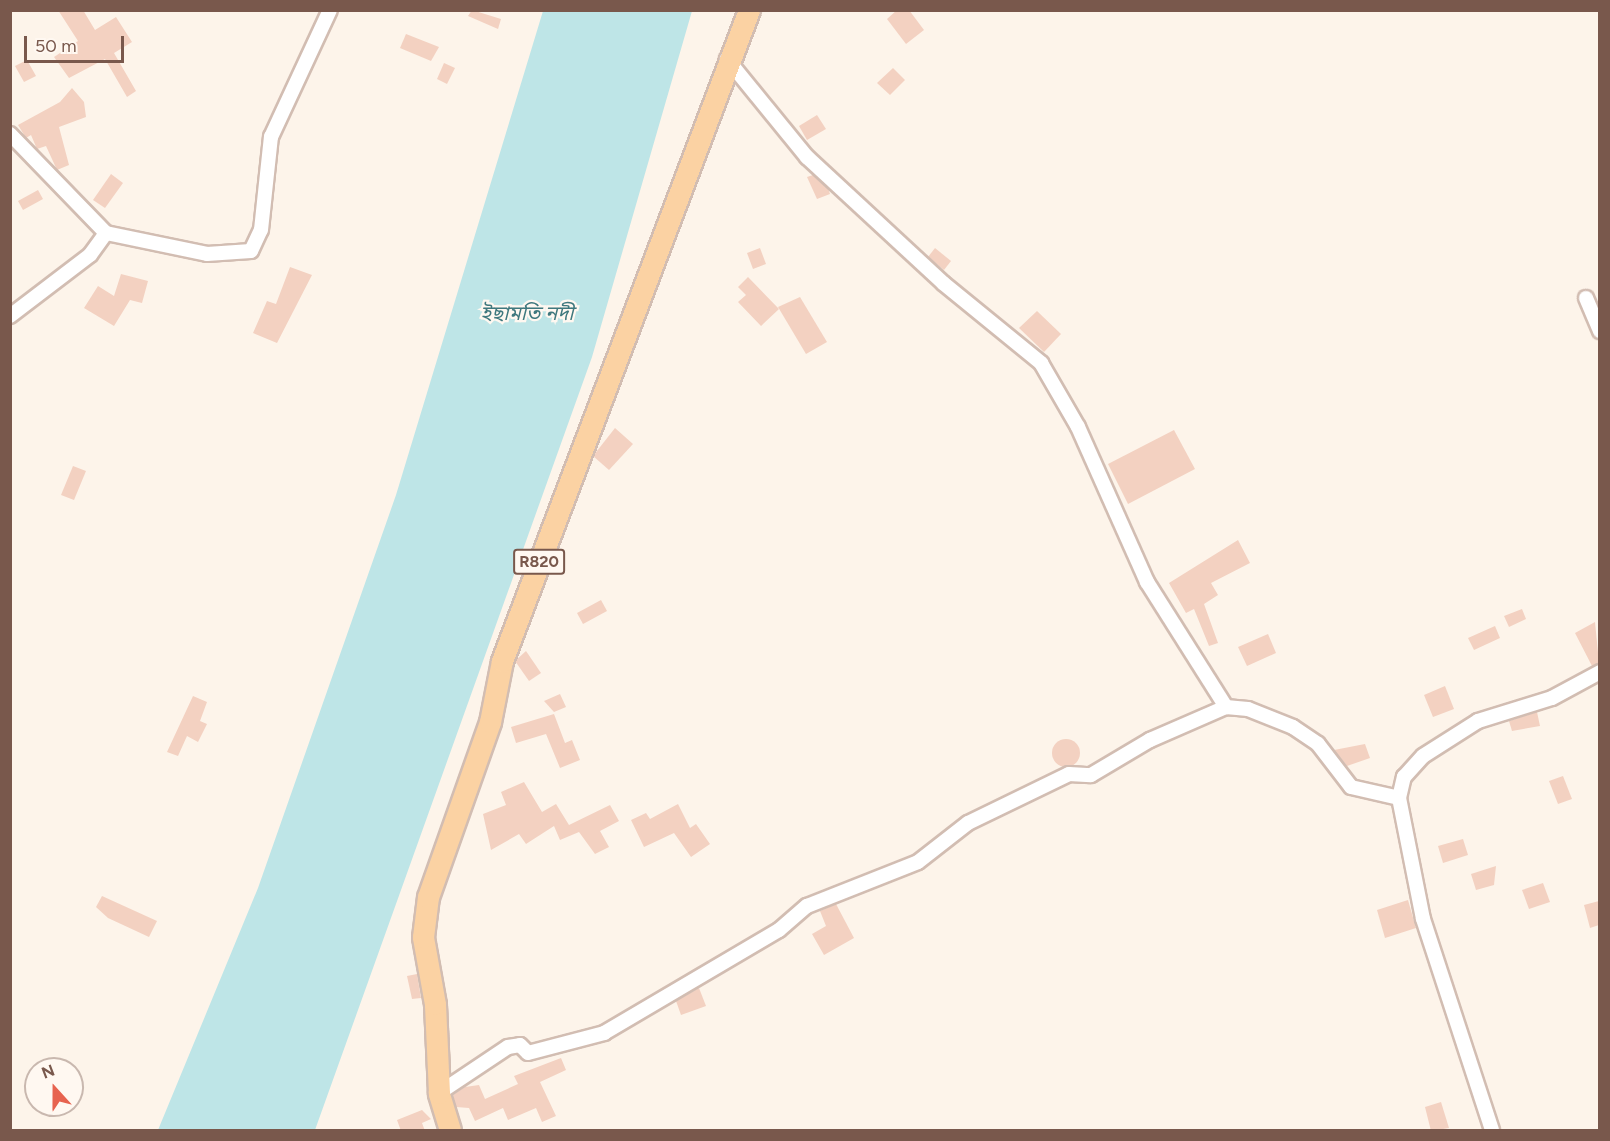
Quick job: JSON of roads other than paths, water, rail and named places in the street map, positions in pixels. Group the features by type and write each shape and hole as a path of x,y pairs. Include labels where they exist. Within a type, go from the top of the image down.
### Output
{"main road":[{"name":"R820","path":"450,1131 440,1093 435,1004 423,937 428,897 490,722 502,661 727,59 749,10"}],"street":[{"path":"10,135 106,233 207,254 251,251 261,230 271,137 330,10"},
{"path":"727,59 807,157 943,283 1041,363 1078,426 1147,582 1226,707"},
{"path":"10,316 90,255 106,233"},
{"path":"1586,298 1599,332"},
{"path":"1492,1131 1423,919 1399,798 1404,777 1423,756 1478,721 1552,698 1599,672"},
{"path":"440,1093 508,1047 520,1045 528,1053 604,1033 779,930 807,906 918,862 968,823 1070,774 1091,775 1150,740 1226,707 1248,709 1293,727 1318,744 1350,787 1399,798"}],"water":[{"name":"ইছামতি নদী","path":"543,11 692,11 592,357 315,1130 158,1130 258,888 396,495"}]}
